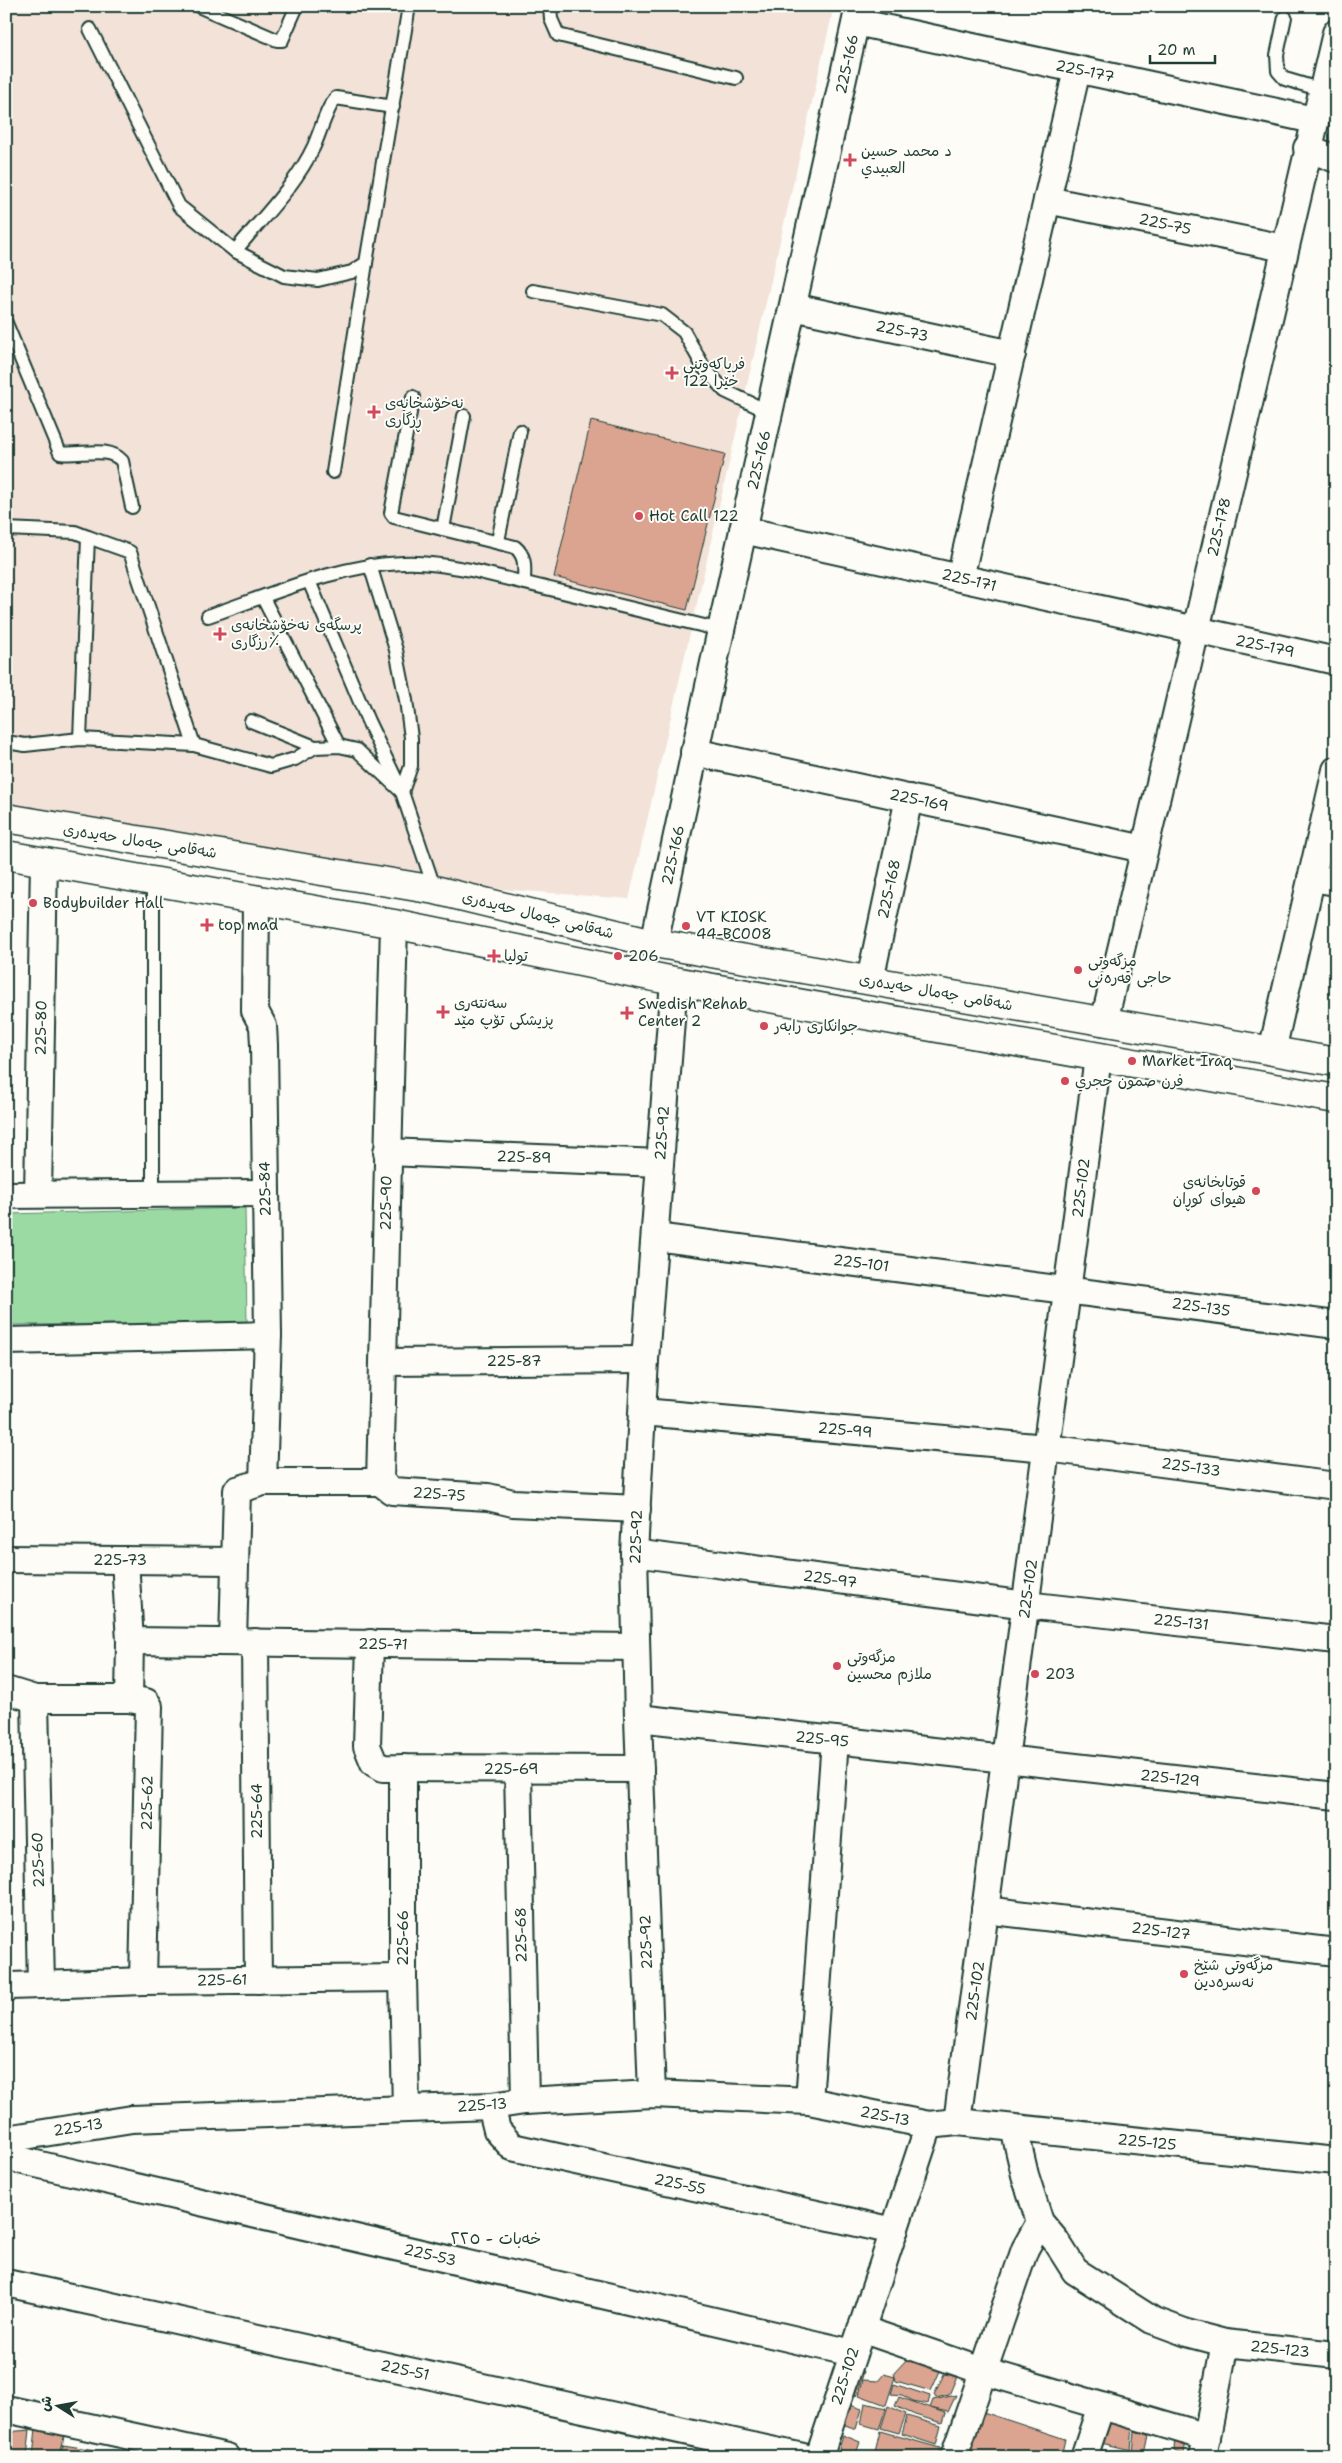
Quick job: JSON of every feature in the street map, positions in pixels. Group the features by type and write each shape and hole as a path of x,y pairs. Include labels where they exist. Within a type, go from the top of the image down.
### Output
{"main road":[{"name":"شەقامی جەمال حەیدەری","path":"6,818 435,890 654,943 1336,1062"},
{"path":"6,855 394,924 674,981 1336,1099"}],"street":[{"name":"225-177","path":"858,14 1077,70 1314,120"},
{"name":"225-166","path":"654,943 694,752 858,14"},
{"name":"225-178","path":"1104,1022 1307,148 1336,33"},
{"path":"960,578 1077,70"},
{"path":"1307,148 1336,159"},
{"name":"225-75","path":"1047,200 1284,248"},
{"name":"225-73","path":"793,307 1012,354"},
{"name":"225-171","path":"743,530 1195,630"},
{"name":"225-179","path":"1195,630 1336,661"},
{"name":"225-169","path":"694,752 1144,849"},
{"path":"1272,1051 1336,770"},
{"name":"225-168","path":"870,980 909,798"},
{"name":"225-80","path":"38,1194 44,862"},
{"path":"1310,878 1336,882"},
{"name":"225-84","path":"234,1561 237,1490 254,1485 268,1335 264,1193 263,1026 255,1011 256,899"},
{"name":"225-90","path":"380,1482 394,924"},
{"name":"225-92","path":"652,2094 634,1553 645,1360 674,981"},
{"name":"225-102","path":"957,2122 1098,1056"},
{"name":"225-89","path":"387,1152 660,1163"},
{"path":"6,1195 264,1193"},
{"name":"225-101","path":"654,1237 1067,1289"},
{"name":"225-135","path":"1067,1289 1336,1325"},
{"path":"6,1341 268,1335"},
{"name":"225-87","path":"384,1362 645,1360"},
{"name":"225-99","path":"643,1412 1047,1448"},
{"name":"225-133","path":"1047,1448 1336,1486"},
{"name":"225-75","path":"254,1485 380,1482 392,1491 488,1497 513,1503 636,1508"},
{"name":"225-97","path":"634,1553 1026,1605"},
{"name":"225-73","path":"6,1559 234,1561"},
{"path":"6,1690 35,1699 129,1699 130,1641 125,1560"},
{"name":"225-64","path":"234,1561 244,1642 258,1980"},
{"name":"225-131","path":"1026,1605 1336,1640"},
{"name":"225-71","path":"130,1641 636,1646"},
{"path":"370,1644 367,1746 374,1763 393,1768"},
{"name":"225-60","path":"35,1699 41,1985"},
{"name":"225-62","path":"129,1699 146,1702 149,1706 143,1981"},
{"name":"225-95","path":"638,1718 1005,1759"},
{"path":"809,2101 835,1740"},
{"name":"225-129","path":"1005,1759 1336,1796"},
{"name":"225-69","path":"393,1768 640,1769"},
{"name":"225-66","path":"393,1768 403,1978 406,2108"},
{"name":"225-68","path":"518,1769 525,2101"},
{"name":"225-127","path":"985,1910 1336,1952"},
{"name":"225-61","path":"41,1985 143,1981 403,1978"},
{"path":"6,1988 10,1986 41,1985"},
{"name":"225-13","path":"6,2139 132,2119 491,2106 525,2101 652,2094 809,2101 929,2125 957,2122"},
{"name":"225-55","path":"491,2106 497,2130 512,2147 894,2231"},
{"name":"225-125","path":"957,2122 1336,2161"},
{"name":"225-102","path":"819,2457 929,2125"},
{"path":"954,2457 1024,2249 1040,2222 1025,2175 1014,2128"},
{"name":"225-53","path":"6,2157 857,2341 983,2371 1101,2406 1205,2447"},
{"name":"225-123","path":"1040,2222 1056,2241 1075,2271 1152,2320 1225,2343 1336,2355"},
{"name":"225-51","path":"6,2283 803,2457"},
{"path":"1205,2447 1225,2343"},
{"path":"1084,2457 1101,2406"},
{"path":"6,2409 227,2457"}],"lane":[{"path":"198,6 277,40 282,40 297,6"},
{"path":"333,472 409,6"},
{"path":"550,6 551,19 558,35 736,78"},
{"path":"1285,17 1277,55 1278,71 1285,79 1322,90"},
{"path":"90,29 179,206 235,251 284,276 318,280 352,272 366,263"},
{"path":"235,251 305,166 325,120 330,102 336,98 394,107"},
{"path":"533,292 662,315 684,332 704,368 724,391 770,412"},
{"path":"6,323 60,453 70,455 107,452 117,456 122,461 132,507"},
{"path":"413,397 391,513 394,517 498,542 515,548 522,553 524,560 524,583"},
{"path":"443,528 464,416"},
{"path":"498,542 520,431"},
{"path":"6,529 75,532 130,552 194,745"},
{"path":"80,739 88,537"},
{"path":"208,616 309,581 370,566 404,562 438,564 721,630"},
{"path":"370,566 396,650 406,700 411,738 411,766 402,792"},
{"path":"309,581 368,721 402,792 435,890"},
{"path":"263,598 339,746"},
{"path":"251,721 315,747 339,746 357,750 402,792"},
{"path":"6,742 25,745 80,739 194,745 271,766 295,759 315,747"},
{"path":"153,882 153,1193"}],"shaded area":[{"name":"نەخۆشخانەی ڕزگاری","path":"6,6 834,6 629,899 370,879 6,818"}],"green space":[{"path":"245,1208 247,1323 6,1325 6,1214"}],"building":[{"name":"Hot Call 122","path":"591,421 725,454 687,610 554,577"},
{"path":"907,2359 940,2371 931,2391 896,2381 894,2373"},
{"path":"856,2370 864,2371 857,2396 850,2392"},
{"path":"884,2374 895,2377 886,2405 859,2395 863,2380 878,2381"},
{"path":"944,2374 957,2376 949,2395 936,2398 934,2395"},
{"path":"894,2384 930,2396 928,2404 913,2401 902,2395 891,2394"},
{"path":"956,2395 948,2412 930,2408 933,2400"},
{"path":"899,2397 945,2413 942,2423 915,2415 895,2406"},
{"path":"865,2403 886,2408 879,2429 861,2424"},
{"path":"847,2404 862,2409 856,2429 840,2423"},
{"path":"888,2406 906,2414 899,2433 881,2428"},
{"path":"977,2410 1065,2439 1061,2457 969,2457 960,2454"},
{"path":"907,2416 941,2426 936,2445 902,2434"},
{"path":"1098,2418 1133,2424 1131,2450 1097,2442"},
{"path":"36,2428 64,2436 60,2457 33,2457"},
{"path":"30,2430 27,2457 6,2457 6,2432"},
{"path":"880,2431 940,2448 937,2457 888,2457 875,2452"},
{"path":"1135,2431 1148,2435 1144,2454 1133,2453"},
{"path":"1175,2434 1186,2440 1184,2454 1174,2451"},
{"path":"843,2435 860,2442 855,2457 837,2457"},
{"path":"63,2445 95,2450 93,2457 63,2457"},
{"path":"1089,2447 1110,2452 1110,2457 1088,2457"},
{"path":"100,2452 133,2457 99,2457"}],"place":[{"name":"د محمد حسين العبيدي","path":"850,160"},
{"name":"فریاکەوتنی خێرا 122","path":"672,373"},
{"name":"نەخۆشخانەی ڕزگاری","path":"374,412"},
{"name":"Hot Call 122","path":"639,516"},
{"name":"پرسگەی نەخۆشخانەی رزگاری٪","path":"220,634"},
{"name":"Bodybuilder Hall","path":"33,903"},
{"name":"top mad","path":"207,925"},
{"name":"VT KIOSK 44-BC008","path":"686,926"},
{"name":"تولیا","path":"494,956"},
{"name":"206","path":"618,956"},
{"name":"مزگەوتی حاجی قەرەنی","path":"1078,970"},
{"name":"سەنتەری پزیشکی تۆپ مێد","path":"443,1012"},
{"name":"Swedish Rehab Center 2","path":"627,1013"},
{"name":"جوانکاری رابەر","path":"764,1026"},
{"name":"Market Iraq","path":"1132,1061"},
{"name":"فرن صمون حجري","path":"1065,1081"},
{"name":"قوتابخانەی هیوای کوڕان","path":"1256,1191"},
{"name":"مزگه‌وتی ملازم محسین","path":"837,1666"},
{"name":"203","path":"1035,1674"},
{"name":"مزگه‌وتی شێخ نه‌سرەدین","path":"1184,1974"}],"district":[{"name":"خەبات - ٢٢٥","path":"496,2238"}]}
